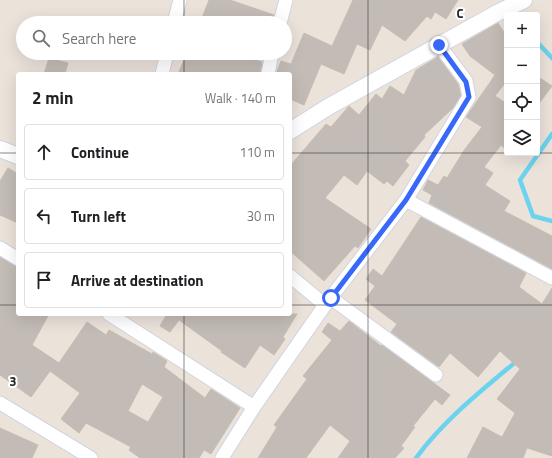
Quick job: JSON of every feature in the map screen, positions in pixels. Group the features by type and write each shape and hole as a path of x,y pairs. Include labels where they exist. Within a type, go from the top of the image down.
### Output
{"street":[{"path":"176,16 180,0"},
{"path":"282,16 286,0"},
{"path":"292,130 328,107 518,3"},
{"path":"222,458 254,407 328,302 406,200 469,97 466,82 439,45"},
{"path":"162,72 165,60"},
{"path":"268,72 271,60"},
{"path":"0,149 16,155"},
{"path":"406,200 552,278"},
{"path":"0,248 16,258"},
{"path":"292,277 436,375"},
{"path":"112,316 254,407"},
{"path":"0,403 91,458"}],"building":[{"path":"209,0 230,0 274,15 274,16 203,16"},
{"path":"353,0 458,0 446,19 435,12 431,19 427,16 405,41 382,25 370,50 357,44 344,74 321,64 304,105 292,100 292,72 277,72 281,61 291,64 304,33 332,46"},
{"path":"498,23 504,32 504,84 495,96 504,102 504,148 501,145 484,167 493,173 485,185 510,201 504,211 552,236 552,269 429,203 432,195 423,190 428,180 438,185 444,176 447,178 465,149 482,127 466,117 495,75 470,56 462,44"},
{"path":"438,57 458,84 461,95 453,108 424,135 425,137 405,161 409,165 393,186 387,181 384,184 367,171 357,185 344,175 325,198 371,229 358,248 355,246 324,281 292,253 292,164 326,124 331,127 349,106 359,115 376,94 382,99 390,86 404,95 416,70"},
{"path":"48,60 57,60 68,63 66,72 45,72"},
{"path":"184,60 256,60 262,62 260,72 179,72"},
{"path":"540,78 552,86 540,102"},
{"path":"8,168 16,173 16,222 0,215 0,181"},
{"path":"421,217 526,273 519,287 542,304 552,288 552,456 527,448 523,458 467,458 483,427 502,437 515,413 497,399 520,369 500,351 478,377 450,353 439,367 391,332 397,324 365,300 375,286 366,279 373,269 382,276"},
{"path":"0,257 16,266 16,316 48,316 32,345 59,363 87,322 106,335 109,330 152,354 153,352 167,361 164,367 205,398 211,389 240,408 211,454 204,450 199,458 140,458 129,450 131,447 86,423 79,433 61,419 80,393 50,371 31,397 0,375","holes":["142,384 163,397 148,422 128,411"]},
{"path":"292,314 297,314 283,337 285,339 274,355 260,345 245,368 179,320 170,332 160,326 166,316 292,316"},
{"path":"349,321 381,346 382,345 450,395 442,405 435,399 413,426 415,427 401,446 404,448 395,458 338,458 350,441 330,425 306,458 258,458 277,427 274,425 307,379 303,376 332,340 322,332 328,323 340,331"},
{"path":"0,428 38,445 32,458 0,458"}],"waterway":[{"path":"540,45 552,58"},
{"path":"552,134 520,180 533,216 552,221"},
{"path":"416,458 451,418 518,360"}],"route":[{"path":"331,298 406,200 462,111 469,97 466,82 439,45"}]}
